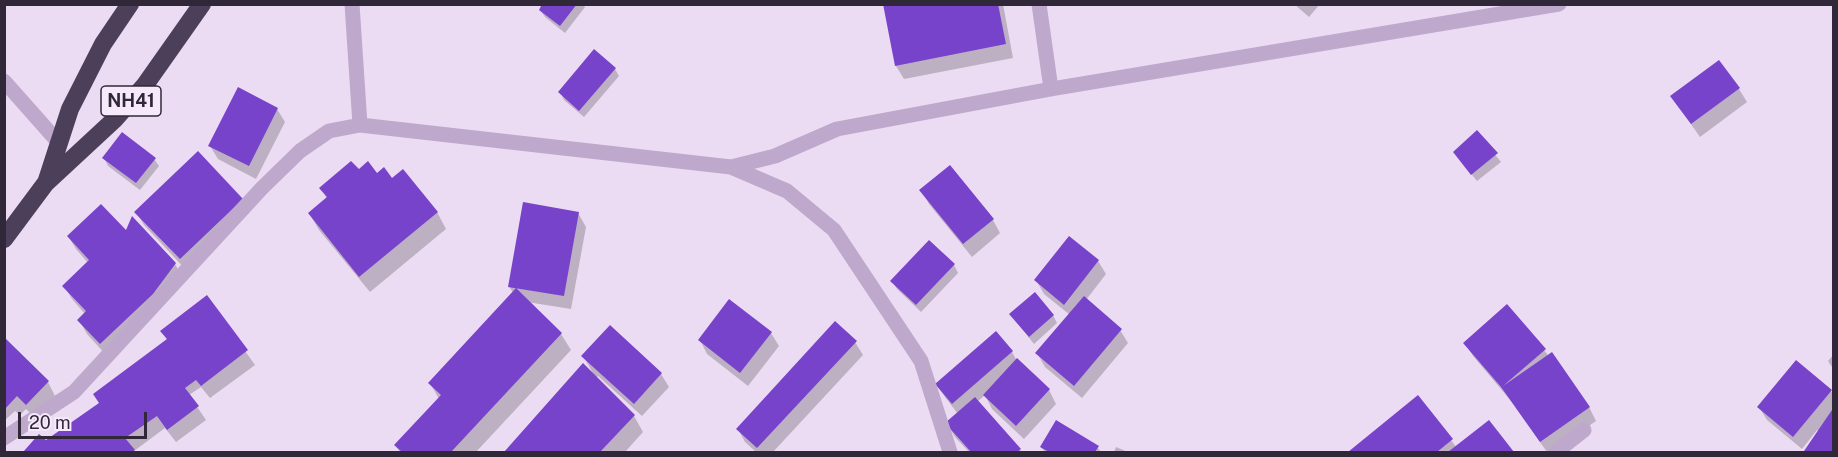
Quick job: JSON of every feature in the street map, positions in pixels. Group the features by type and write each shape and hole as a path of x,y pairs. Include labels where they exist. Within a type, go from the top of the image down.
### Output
{"highway":[{"name":"NH41","path":"45,184 70,109 103,44 130,4"},
{"name":"NH41","path":"4,239 45,184 114,120 145,85 202,4"}],"street":[{"path":"352,4 360,124"},
{"path":"1039,4 1051,89"},
{"path":"731,166 775,156 837,129 1051,89 1559,4"},
{"path":"4,81 59,143"},
{"path":"4,438 74,392 262,188 300,150 329,131 360,124 731,166 787,191 834,230 921,362 950,453"},
{"path":"1556,453 1584,430"}],"building":[{"path":"542,4 577,4 560,26 539,10"},
{"path":"883,4 998,4 1006,44 895,66"},
{"path":"594,49 616,68 579,111 558,92"},
{"path":"1719,60 1740,88 1691,124 1670,96"},
{"path":"238,87 278,108 249,166 208,146"},
{"path":"1477,130 1498,153 1471,175 1453,152"},
{"path":"122,132 156,158 136,183 102,158"},
{"path":"198,151 243,199 180,259 134,212"},
{"path":"351,161 359,169 368,161 377,173 384,167 392,178 403,169 438,212 359,277 308,213 327,197 319,188"},
{"path":"950,165 994,219 963,244 919,190"},
{"path":"523,202 579,212 564,296 508,287"},
{"path":"101,204 126,230 132,216 176,263 153,294 100,344 77,320 86,311 62,286 89,260 67,236"},
{"path":"1069,236 1099,260 1064,305 1034,280"},
{"path":"929,240 955,264 916,305 890,281"},
{"path":"516,288 562,333 451,452 402,452 394,445 441,395 428,383"},
{"path":"1035,292 1054,315 1029,337 1009,314"},
{"path":"207,295 248,350 201,386 196,380 185,388 199,406 167,430 157,416 125,438 135,450 132,452 23,452 39,434 46,440 99,403 93,394 167,339 160,331"},
{"path":"1084,296 1122,329 1074,386 1035,353"},
{"path":"729,299 772,332 740,373 698,340"},
{"path":"1507,304 1546,349 1503,386 1552,352 1590,407 1540,442 1501,387 1463,343"},
{"path":"835,321 857,341 757,448 736,429"},
{"path":"610,325 662,373 634,404 581,356"},
{"path":"996,331 1013,351 952,404 935,384"},
{"path":"4,337 49,381 26,405 17,396 4,410"},
{"path":"1017,358 1050,389 1016,426 983,395"},
{"path":"1796,360 1832,390 1793,437 1757,407"},
{"path":"583,363 635,415 600,452 504,452"},
{"path":"1418,395 1453,439 1437,452 1348,452"},
{"path":"975,397 1021,449 1017,452 971,452 945,423"},
{"path":"1834,407 1834,452 1804,451"},
{"path":"1056,420 1099,446 1095,452 1049,452 1040,447"},
{"path":"1489,420 1514,452 1448,452"}]}
